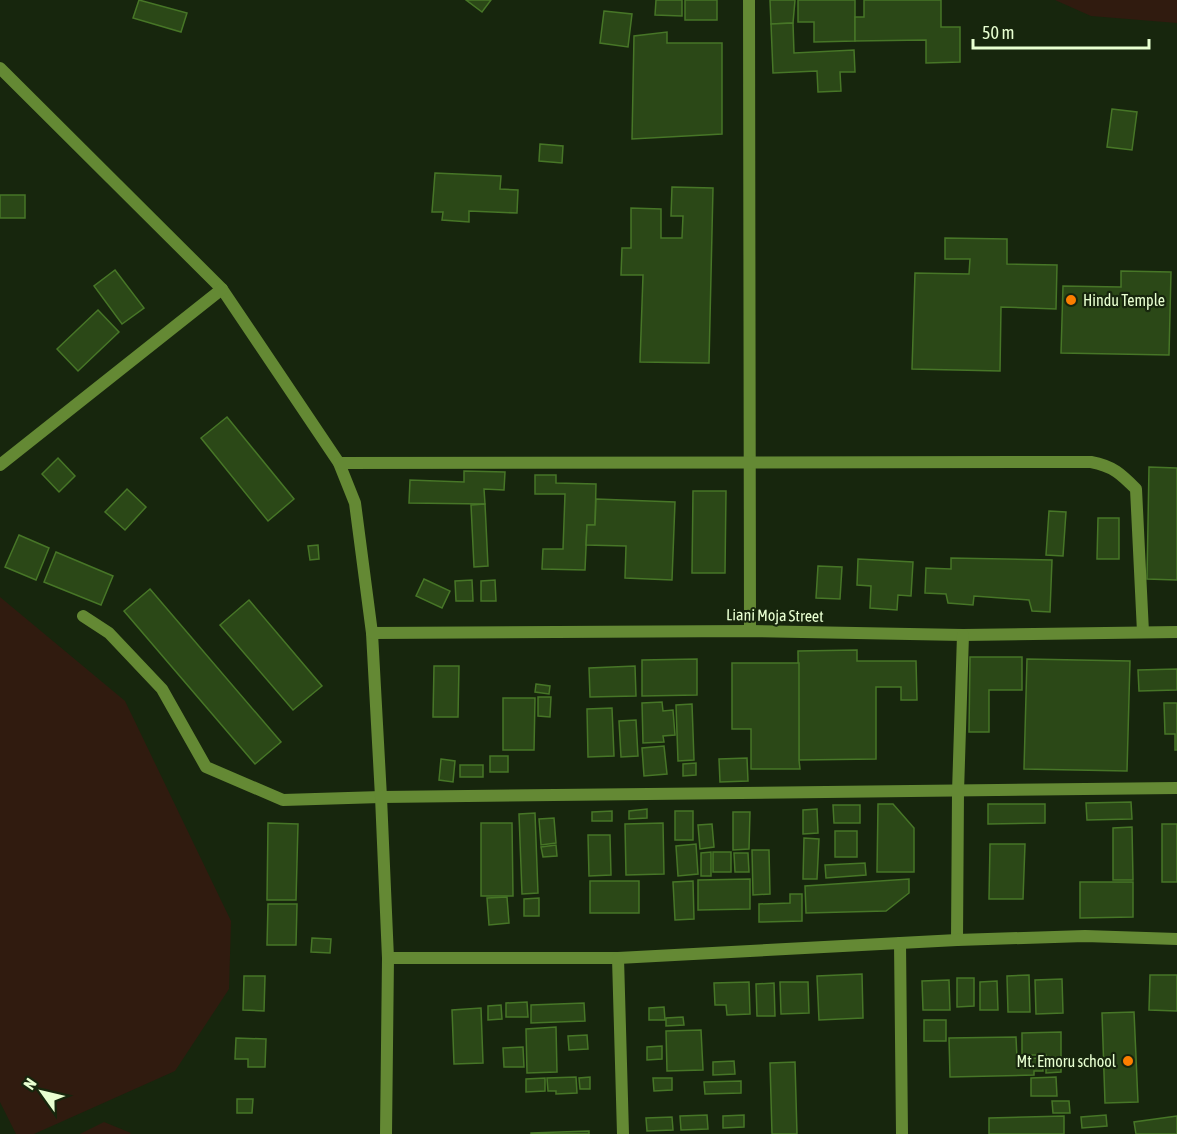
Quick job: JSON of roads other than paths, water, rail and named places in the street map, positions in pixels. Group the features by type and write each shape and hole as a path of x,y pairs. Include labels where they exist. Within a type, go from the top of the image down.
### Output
{"street":[{"path":"749,0 750,631"},
{"path":"0,68 222,289 339,463 355,504 372,633 381,797 388,958 386,1134"},
{"path":"0,465 222,289"},
{"path":"339,463 1091,462 1107,465 1120,473 1136,489 1143,632"},
{"path":"83,616 109,633 162,689 206,767 284,800 1177,788"},
{"name":"Liani Moja Street","path":"372,633 750,631 963,635 1177,632"},
{"path":"957,940 958,792 963,635"},
{"path":"388,958 618,958 957,940 1085,936 1177,939"},
{"path":"900,943 902,1134"},
{"path":"618,958 623,1134"}],"place":[{"name":"Hindu Temple","path":"1071,300"},
{"name":"Mt. Emoru school","path":"1128,1061"}]}
